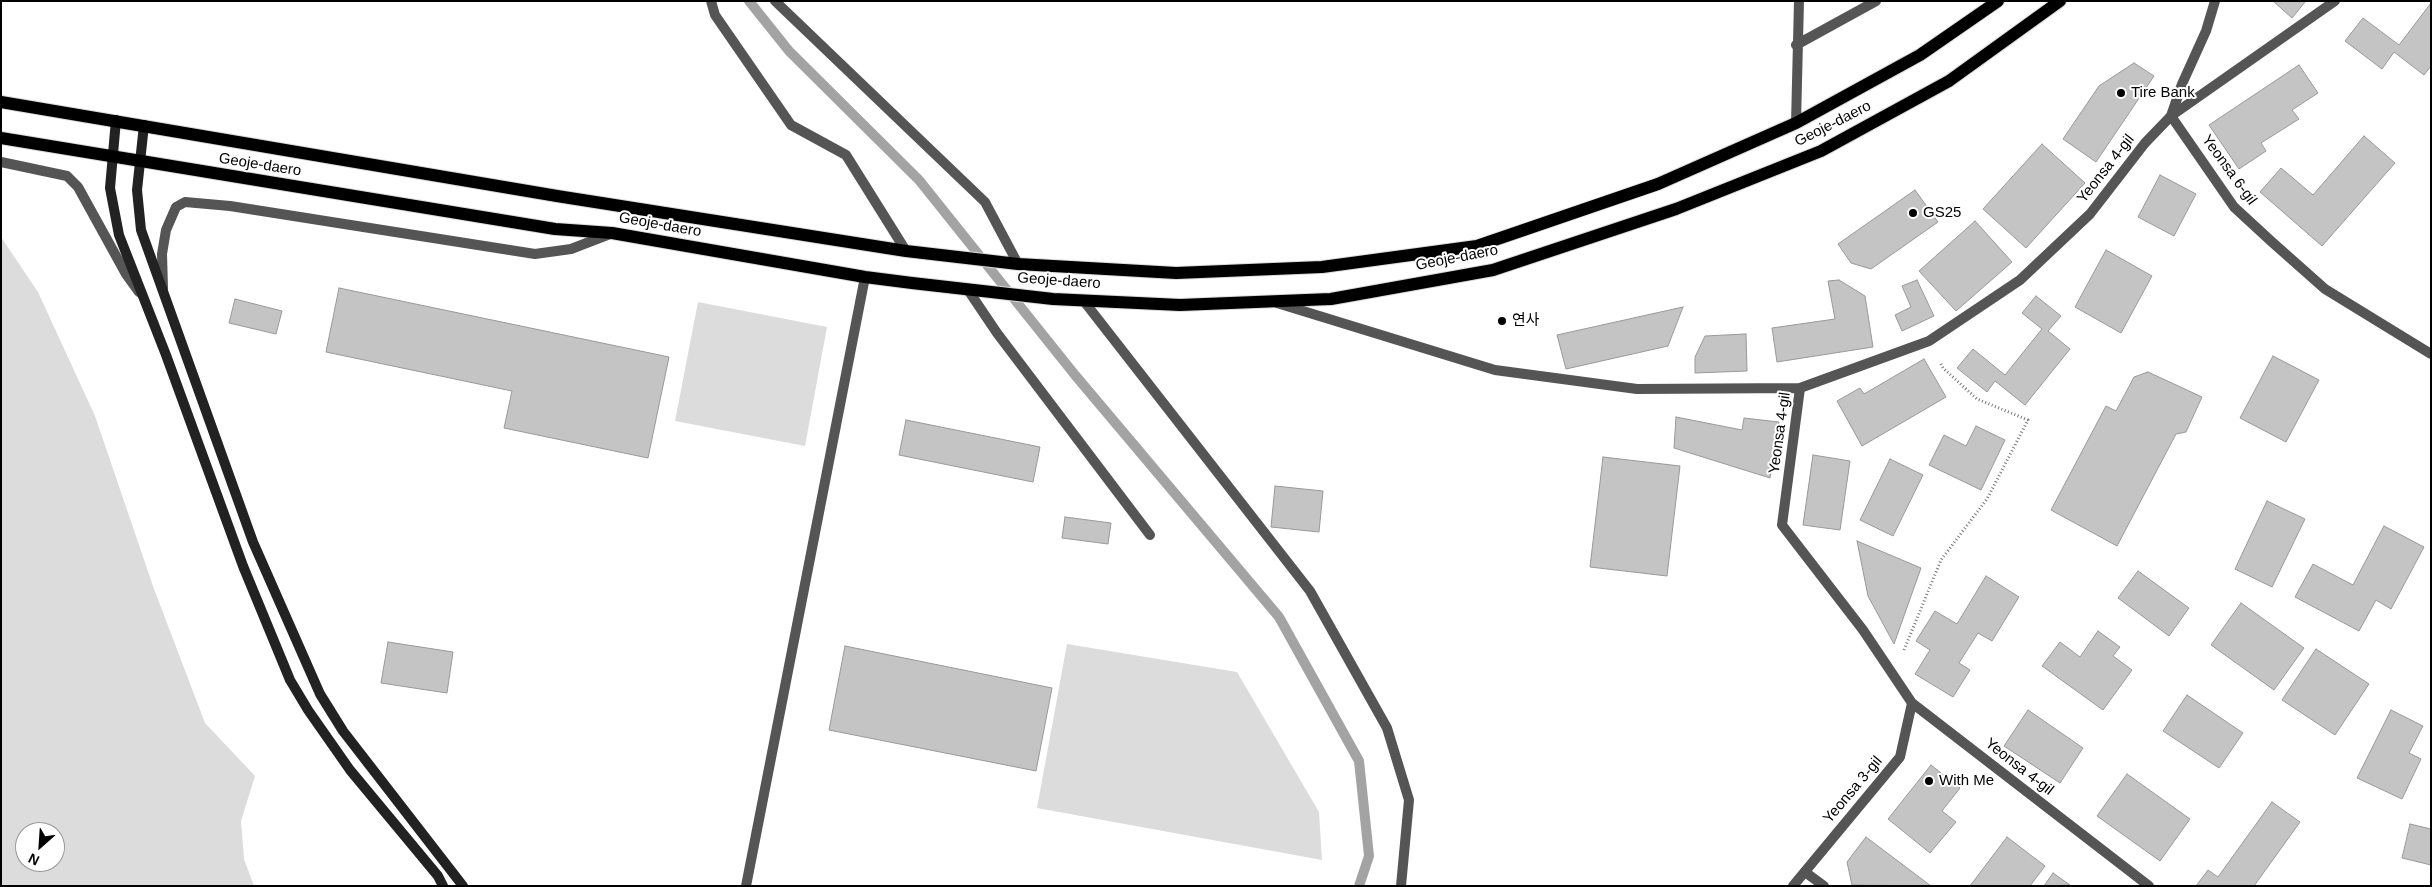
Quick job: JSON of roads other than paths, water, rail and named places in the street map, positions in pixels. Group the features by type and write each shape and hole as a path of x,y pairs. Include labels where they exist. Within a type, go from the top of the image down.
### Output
{"main road":[{"name":"Geoje-daero","path":"1,102 557,196 953,256 1018,264 1176,272 1322,267 1477,246 1658,184 1796,123 1920,55 1998,1"},
{"name":"Geoje-daero","path":"1,138 139,162 555,228 612,233 865,278 1053,299 1180,305 1271,302 1331,298 1494,270 1676,209 1830,146 1949,81 2060,1"}],"street":[{"path":"711,1 715,15 791,125 846,155 906,250"},
{"path":"776,1 985,202 1018,264"},
{"path":"1796,123 1796,45 1799,1"},
{"path":"1796,45 1876,1"},
{"name":"Yeonsa 4-gil","path":"2149,886 1912,703 1864,630 1782,525 1800,388 1929,341 2020,280 2090,214 2145,143 2171,116 2182,84 2206,31 2215,1"},
{"path":"2171,116 2335,1"},
{"name":"Yeonsa 6-gil","path":"2171,116 2234,207 2272,242 2325,289 2431,354"},
{"path":"116,120 111,157 110,188 119,235 243,566 290,680 308,710 350,770 438,876 443,886"},
{"path":"144,125 137,190 141,230 253,542 320,694 343,730 463,886"},
{"path":"1,162 67,176 78,187 126,274 144,300"},
{"path":"163,288 162,254 166,230 176,207 185,202 230,206 535,254 571,250 612,233"},
{"path":"746,886 865,278"},
{"path":"968,290 998,333 1150,535"},
{"path":"1083,300 1310,591 1387,728 1410,800 1401,886"},
{"path":"1271,302 1495,370 1637,389 1800,388"},
{"name":"Yeonsa 3-gil","path":"1793,886 1900,757 1912,703"},
{"path":"1805,872 1824,886"}],"waterway":[{"path":"749,1 789,51 919,180 1075,375 1279,617 1359,761 1369,856 1359,886"}],"place":[{"name":"Tire Bank","path":"2121,93"},
{"name":"GS25","path":"1913,213"},
{"name":"연사","path":"1502,321"},
{"name":"With Me","path":"1929,781"}]}
